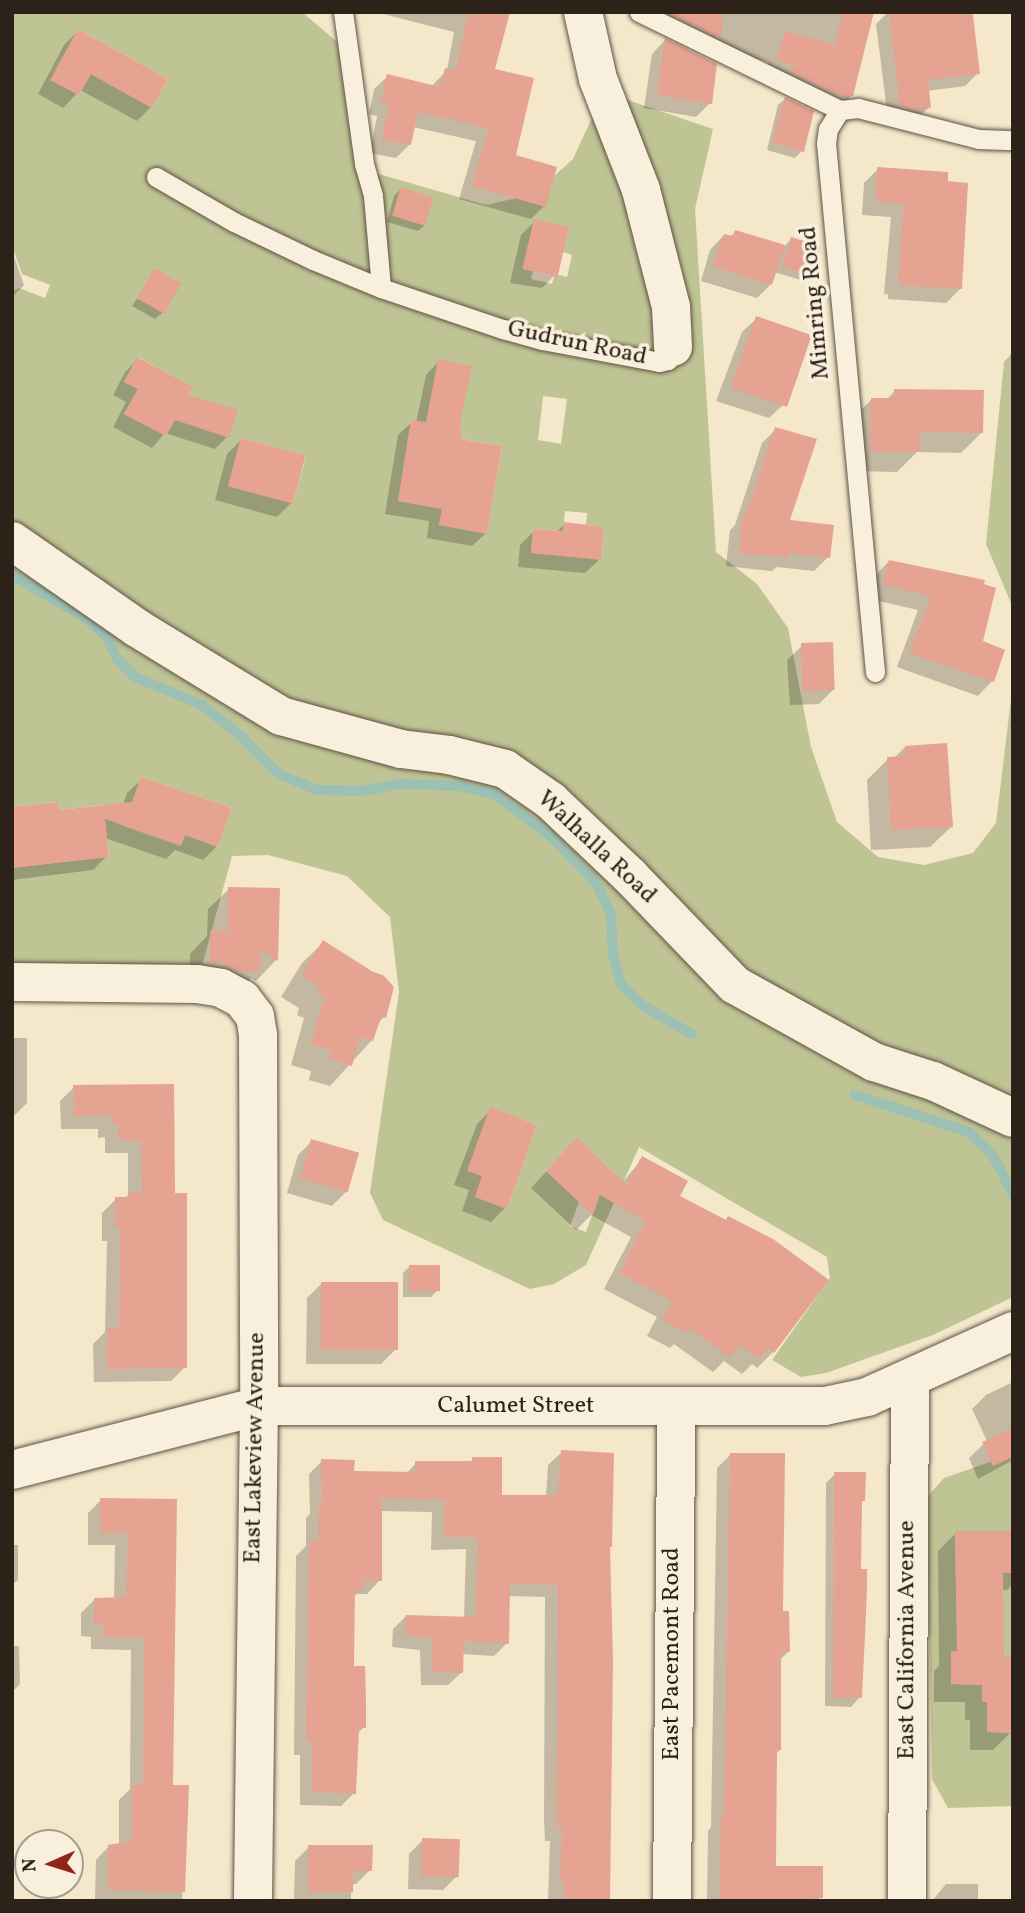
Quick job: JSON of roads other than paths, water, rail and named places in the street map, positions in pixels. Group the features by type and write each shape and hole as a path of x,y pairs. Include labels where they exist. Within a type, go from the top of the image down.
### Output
{"street":[{"name":"Gudrun Road","path":"583,12 598,79 641,191 671,307 673,347"},
{"name":"Walhalla Road","path":"12,541 137,628 281,716 401,749 449,755 505,769 551,801 601,848 735,985 874,1062 933,1081 1013,1118"},
{"name":"East Lakeview Avenue","path":"12,982 197,984 221,988 243,999 255,1016 258,1036 259,1406 253,1901"},
{"name":"Calumet Street","path":"12,1470 259,1406 825,1406 867,1396 1013,1331"},
{"name":"East California Avenue","path":"907,1901 910,1378"},
{"name":"East Pacemont Road","path":"672,1901 676,1407"}],"lane":[{"path":"343,12 364,164 373,196 381,288"},
{"path":"639,12 840,110 858,108 979,139 1013,140"},
{"name":"Mimring Road","path":"840,110 828,129 826,142 875,672"},
{"name":"Gudrun Road","path":"156,177 234,222 381,288 542,340 659,362 668,360 673,347"}],"waterway":[{"path":"12,575 87,619 106,636 117,659 135,677 202,705 242,737 279,774 317,790 360,791 400,784 460,786 495,795 551,836 596,883 611,914 613,956 621,984 642,1005 691,1034"},
{"path":"855,1095 969,1132 993,1155 1013,1195"}]}
